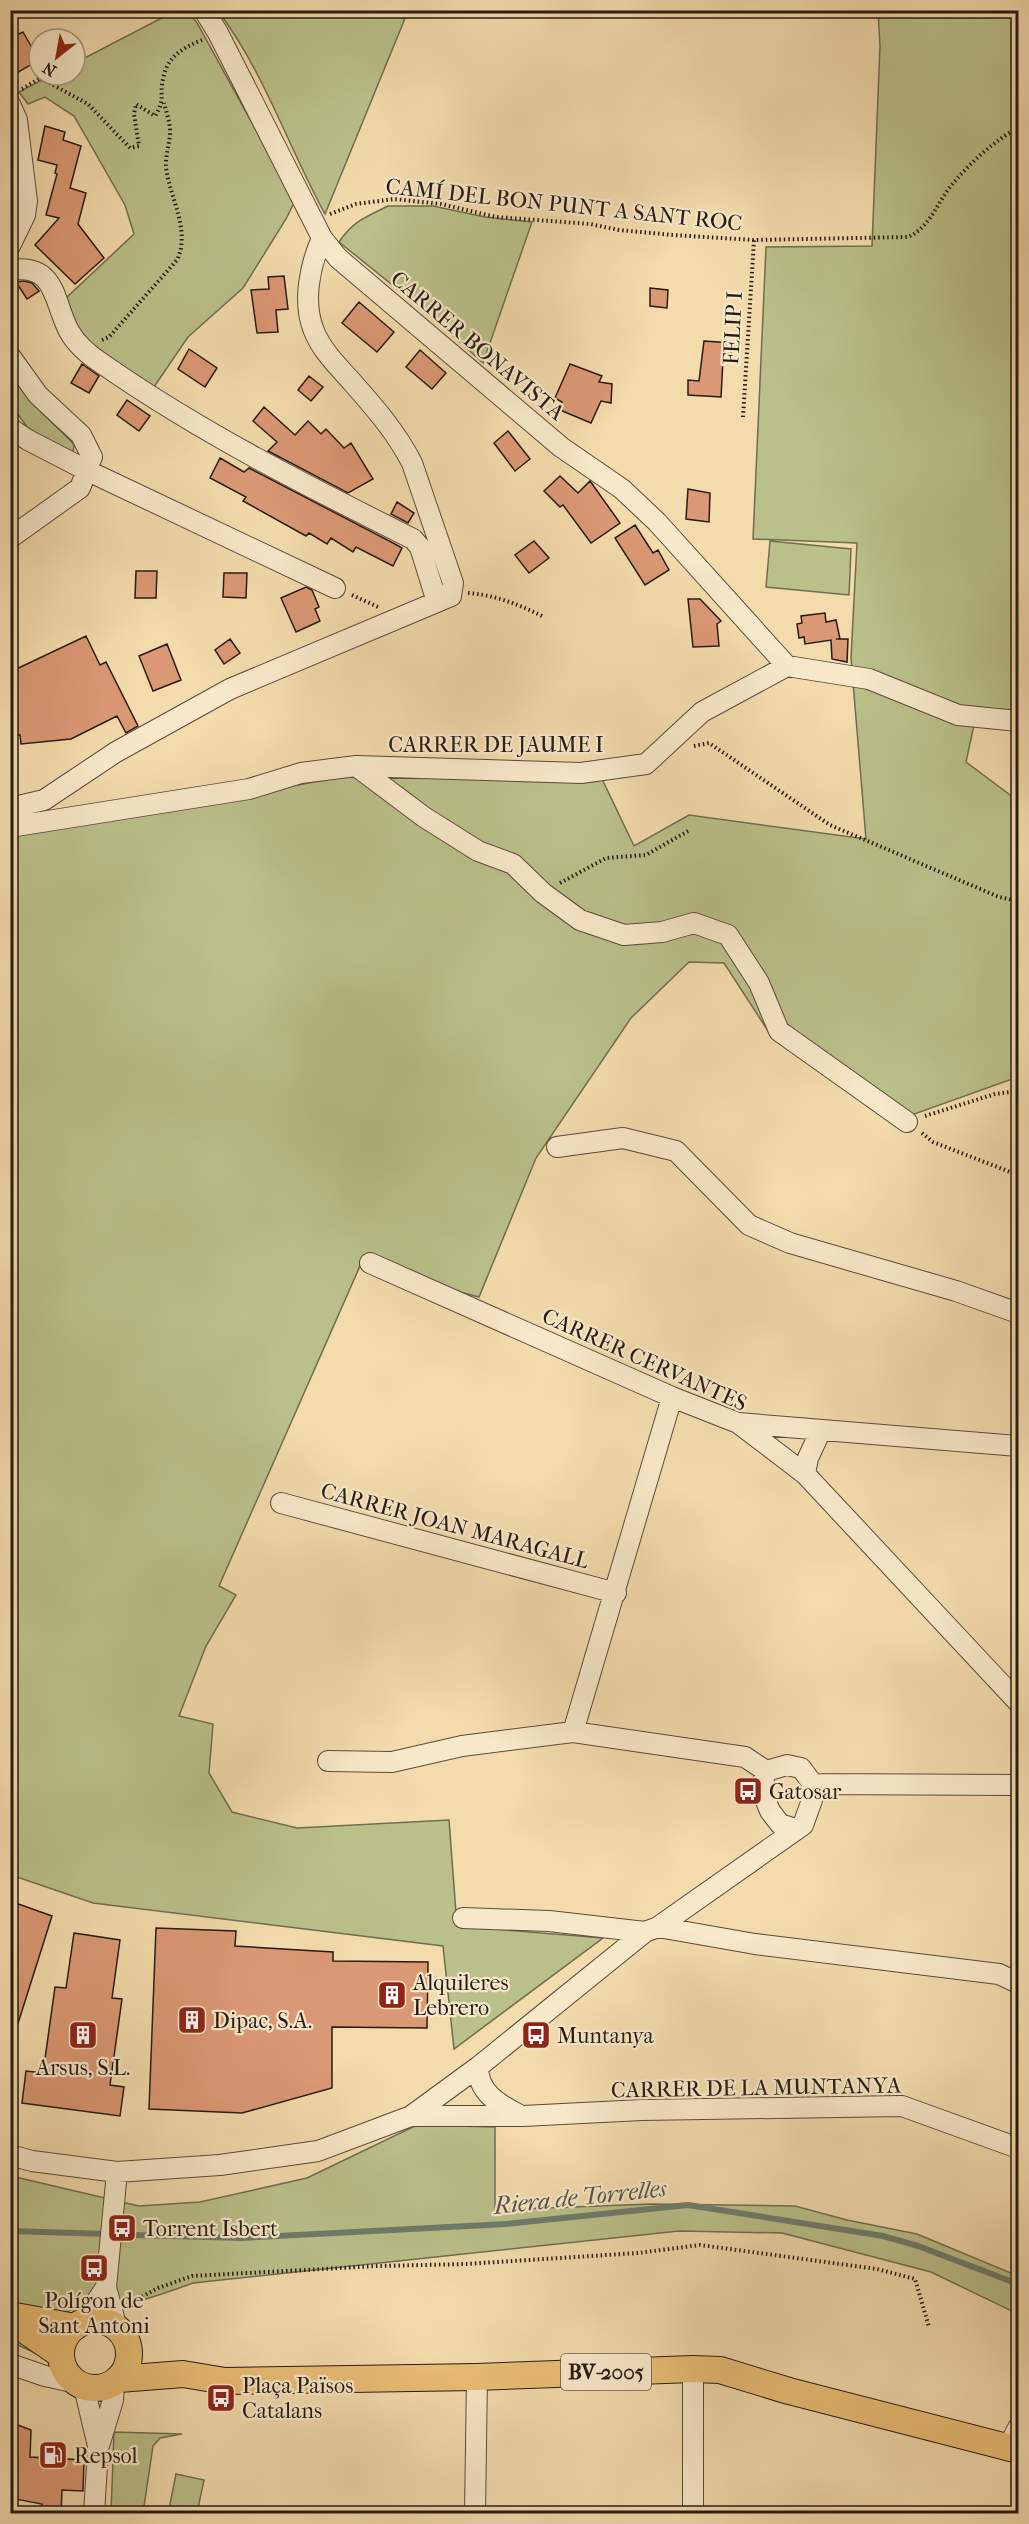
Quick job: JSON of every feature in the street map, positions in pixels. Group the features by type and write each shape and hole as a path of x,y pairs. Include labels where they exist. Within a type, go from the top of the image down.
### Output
{"main road":[{"name":"BV-2005","path":"10,2315 79,2324 101,2321 119,2328 141,2355 183,2374"},
{"path":"10,2320 61,2355"},
{"path":"79,2324 64,2339 61,2355 63,2366 80,2385"},
{"path":"117,2380 128,2363 119,2328"},
{"name":"BV-2005","path":"80,2385 104,2387 117,2380 183,2374 225,2381 720,2370 800,2394 1015,2442"}],"street":[{"name":"CARRER BONAVISTA","path":"204,10 315,219 322,238 338,258 561,447 628,495 657,522 787,666"},
{"path":"10,246 25,215 27,201 15,97"},
{"path":"10,808 44,800 116,752 230,689 444,599 453,583 408,455 389,424 321,347 313,330 309,312 309,294 312,264 322,238"},
{"path":"10,270 30,270 48,280 67,329 77,344 90,356 135,386 237,449 414,539 444,599"},
{"path":"10,356 38,395 87,443 92,457 80,488 74,494 10,538"},
{"path":"10,428 86,470 335,588"},
{"path":"787,666 869,679 958,716 1018,721"},
{"name":"CARRER DE JAUME I","path":"10,827 249,789 301,773 356,766 581,773 646,764 702,712 787,666"},
{"path":"356,766 424,817 478,851 513,864 543,893 580,920 624,936 662,932 694,923 728,935 759,983 779,1031 907,1122"},
{"path":"557,1147 623,1138 676,1151 749,1225 790,1243 956,1291 1018,1313"},
{"name":"CARRER CERVANTES","path":"370,1263 672,1397 738,1423 805,1474 1018,1702"},
{"path":"573,1732 672,1397"},
{"path":"738,1423 1018,1446"},
{"path":"805,1474 808,1458 822,1430"},
{"name":"CARRER JOAN MARAGALL","path":"282,1503 615,1593"},
{"path":"10,2155 32,2161 117,2172 220,2165 318,2151 411,2116 478,2067 652,1929 803,1825 812,1800 813,1784 801,1768 787,1765 766,1771 745,1757 573,1732 462,1746 392,1762 328,1761"},
{"path":"766,1771 761,1789 770,1811 780,1824 795,1830"},
{"path":"813,1784 1018,1785"},
{"path":"463,1918 549,1921 652,1929 999,1974 1018,1983"},
{"name":"CARRER DE LA MUNTANYA","path":"478,2067 478,2078 495,2102 523,2116"},
{"name":"CARRER DE LA MUNTANYA","path":"411,2116 523,2116 642,2110 902,2106 1018,2148"},
{"path":"117,2172 106,2287 119,2328"},
{"path":"79,2324 106,2287"},
{"path":"10,2364 80,2385 98,2449"},
{"path":"693,2369 693,2514"},
{"path":"475,2514 477,2377"},
{"path":"94,2514 98,2449 117,2380"}],"path":[{"path":"99,342 109,337 131,313 177,260 181,250 182,241 178,217 166,169 170,131 162,81 169,61 184,47 202,40"},
{"path":"15,97 40,78 88,105 130,148 139,146 134,114 136,104 156,116 164,102"},
{"name":"CAMÍ DEL BON PUNT A SANT ROC","path":"315,219 356,204 394,199 441,204 496,218 590,224 618,230 673,235 754,240 908,237 923,227 950,188 990,146 1018,128"},
{"name":"FELIP I","path":"743,417 754,240"},
{"path":"335,588 400,617"},
{"path":"444,599 470,593 494,596 522,605 544,617"},
{"path":"658,752 709,743 830,825 999,897 1018,901"},
{"path":"543,893 606,858 646,855 688,831"},
{"path":"907,1122 994,1094 1018,1091"},
{"path":"907,1122 933,1142 1018,1175"},
{"path":"119,2328 158,2288 192,2276 378,2266 489,2263 638,2253 700,2245 877,2269 915,2279 929,2327"}],"green space":[{"path":"175,11 188,11 197,23 295,201 243,288 188,337 154,387 81,338 65,299 134,234 125,205 74,116 45,97 28,104 19,92 28,87 87,87 87,57"},
{"path":"218,11 408,11 325,214 263,85 235,35"},
{"path":"878,11 1018,11 1018,709 977,711 966,762 1018,801 1018,1077 892,1122 772,1037 724,963 689,962 631,1018 536,1158 479,1297 360,1266 219,1586 236,1595 206,1646 179,1716 213,1724 209,1773 232,1812 297,1828 449,1820 457,1926 603,1938 454,2049 443,1946 93,1903 11,1875 10,833 100,821 347,776 602,779 634,846 689,815 866,839 851,658 857,543 753,539 766,247 872,246 880,46"},
{"path":"388,206 433,206 485,217 532,222 483,363 437,321 339,242 355,224"},
{"path":"10,367 41,412 74,445 73,453 33,435 11,405"},
{"path":"770,541 851,549 849,595 766,587"},
{"path":"417,2125 495,2127 495,2210 651,2204 795,2206 847,2220 917,2234 1018,2276 1018,2314 931,2272 782,2233 679,2231 193,2283 133,2302 103,2308 70,2310 49,2331 42,2356 11,2342 11,2176 139,2206 200,2202 307,2178"},
{"path":"114,2432 182,2434 160,2438 153,2446 143,2513 111,2513"},
{"path":"176,2474 204,2480 197,2513 169,2509"}],"building":[{"path":"23,32 27,39 27,67 10,77 10,38"},
{"path":"45,126 65,132 63,140 81,146 70,188 86,193 78,224 104,258 75,284 35,245 59,218 46,215 57,174 55,173 57,165 38,160"},
{"path":"284,276 288,309 276,310 278,332 257,333 251,290 269,289 268,277"},
{"path":"16,282 32,283 39,291 27,299"},
{"path":"650,288 668,290 667,308 650,306"},
{"path":"359,302 394,332 377,352 342,323"},
{"path":"704,341 732,343 731,361 723,360 721,397 688,395 688,380 699,381"},
{"path":"189,349 217,368 205,387 178,369"},
{"path":"420,350 446,373 432,389 406,367"},
{"path":"82,364 99,376 89,393 71,383"},
{"path":"570,364 602,376 599,382 612,384 611,403 601,401 591,423 560,410 562,402 555,398"},
{"path":"309,376 323,387 311,401 298,390"},
{"path":"127,400 150,416 139,431 117,415"},
{"path":"264,407 295,435 308,421 321,434 326,429 344,448 351,443 373,479 348,493 268,451 277,442 253,421"},
{"path":"508,431 530,459 515,471 494,443"},
{"path":"220,458 244,472 249,468 402,548 393,566 356,547 353,552 331,538 327,544 309,533 306,536 243,501 246,497 210,478"},
{"path":"560,476 578,493 590,481 620,523 591,543 563,505 560,507 544,491"},
{"path":"688,489 710,493 709,522 686,519"},
{"path":"397,502 414,513 408,523 391,514"},
{"path":"635,525 653,553 658,550 669,570 645,585 615,538"},
{"path":"534,541 549,558 529,573 515,555"},
{"path":"136,571 157,571 156,598 135,598"},
{"path":"224,573 247,573 246,598 223,597"},
{"path":"306,587 312,590 319,607 315,609 320,621 296,632 281,598"},
{"path":"688,599 700,599 721,621 717,624 719,646 693,647"},
{"path":"825,613 826,622 836,620 840,639 848,639 847,662 832,659 831,640 805,644 804,637 799,638 797,624 802,623 801,616"},
{"path":"86,636 100,665 106,662 138,726 126,733 117,716 71,739 21,744 20,735 15,735 10,672"},
{"path":"230,639 240,653 224,664 215,650"},
{"path":"167,644 181,680 153,691 139,656"},
{"path":"10,1901 52,1916 14,2036 10,2036"},
{"path":"156,1928 236,1931 235,1946 333,1952 333,1961 428,1962 427,2028 332,2027 332,2088 242,2113 149,2109"},
{"name":"Arsus, S.L.","path":"74,1933 120,1940 112,1998 122,1999 110,2085 124,2087 120,2116 22,2103 26,2071 43,2073 55,1987 66,1988"},
{"path":"10,2422 31,2430 30,2457 84,2460 83,2491 62,2490 61,2514 42,2514 42,2504 10,2498"}],"waterway":[{"name":"Riera de Torrelles","path":"135,2235 241,2238 506,2224 688,2205 883,2236 918,2246 1018,2284"},
{"name":"Riera de Torrelles","path":"10,2231 107,2234"}],"place":[{"name":"Gatosar","path":"748,1791"},
{"name":"Alquileres Lebrero","path":"392,1995"},
{"name":"Dipac, S.A.","path":"192,2020"},
{"name":"Arsus, S.L.","path":"83,2035"},
{"name":"Muntanya","path":"536,2035"},
{"name":"Torrent Isbert","path":"122,2228"},
{"name":"Polígon de Sant Antoni","path":"94,2268"},
{"name":"Plaça Països Catalans","path":"221,2398"},
{"name":"Repsol","path":"53,2455"}]}
